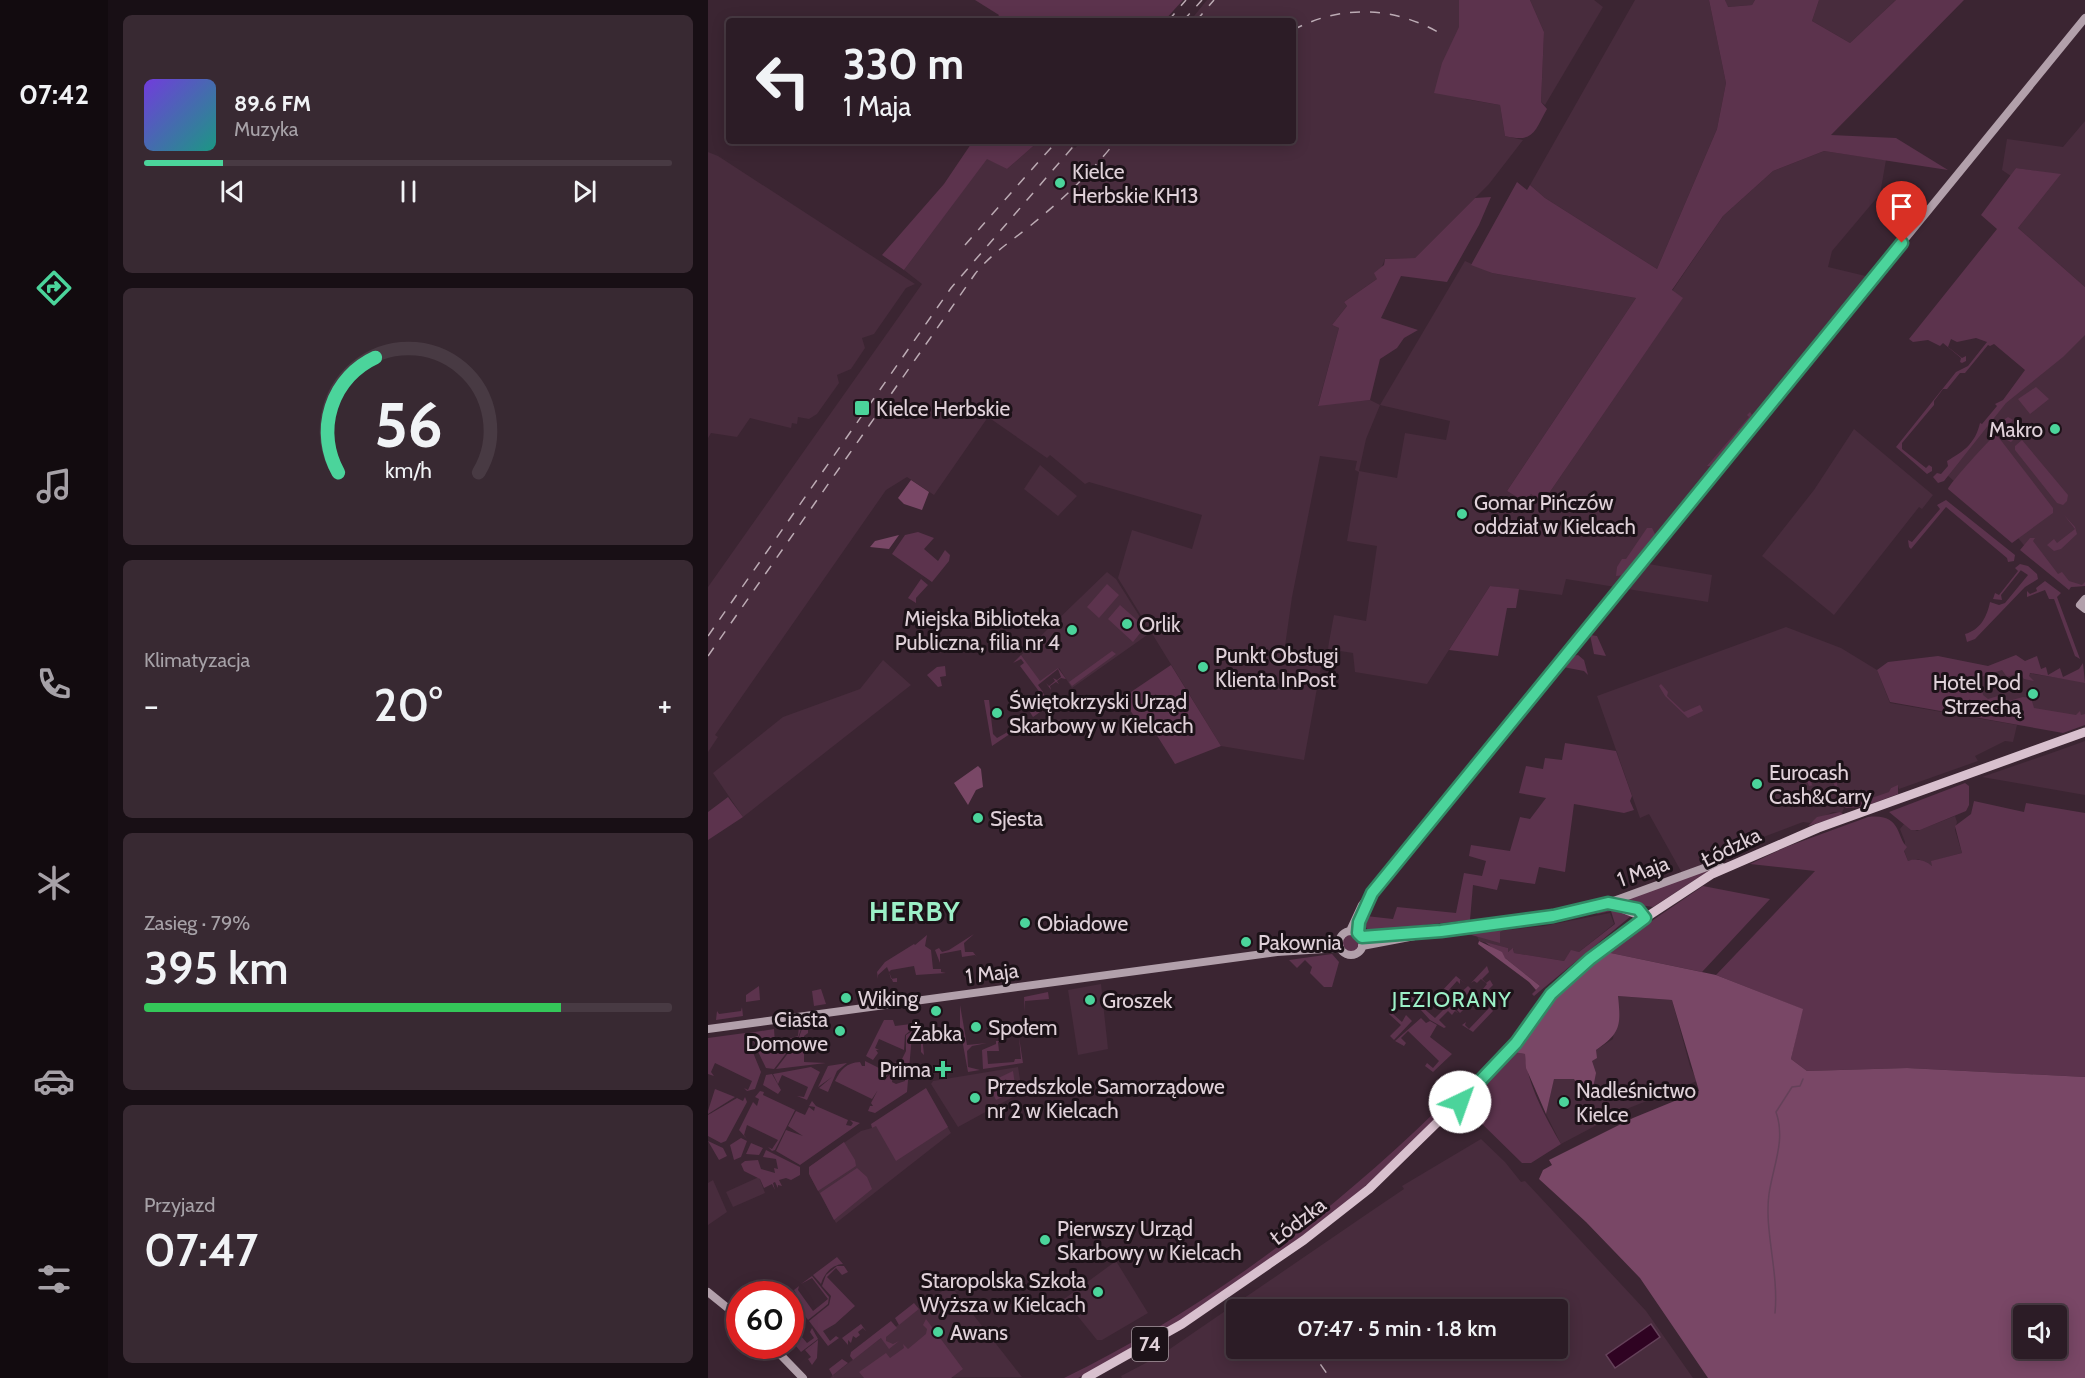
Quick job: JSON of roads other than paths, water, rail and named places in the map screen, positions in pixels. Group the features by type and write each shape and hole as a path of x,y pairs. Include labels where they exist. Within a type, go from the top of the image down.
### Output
{"main road":[{"name":"Łódzka","path":"1086,1378 1182,1324 1304,1240 1369,1189 1453,1107 1449,1103 1450,1098 1456,1096 1460,1099 1516,1043 1551,994 1596,955 1645,918 1724,868 1818,828 2085,732"}],"street":[{"path":"1340,944 1343,933 1358,937 1362,905 2085,18"},
{"name":"1 Maja","path":"708,1029 1340,944 1352,955 1359,952 1358,937 1441,931 1553,916 1608,903 1715,864 1724,868"},
{"name":"1 Maja","path":"1608,903 1622,908 1638,909 1645,918"},
{"path":"708,1292 726,1307"},
{"path":"785,1359 803,1378"}],"waterway":[{"path":"1775,1313 1775,1282 1768,1208 1780,1133 1776,1112 1792,1087 1800,1086 1803,1079"}],"railway":[{"path":"1171,18 1186,0"},
{"path":"1186,18 1202,0"},
{"path":"1199,18 1214,0"},
{"path":"1296,29 1329,16 1366,12 1402,17 1438,32"},
{"path":"965,245 1054,144"},
{"path":"708,636 951,288 1075,144"},
{"path":"708,656 975,274 994,254 1065,196 1114,144"},
{"path":"1317,1359 1330,1378"}],"place":[{"name":"Kielce Herbskie KH13","path":"1060,183"},
{"name":"Kielce Herbskie","path":"862,408"},
{"name":"Makro","path":"2055,429"},
{"name":"Gomar Pińczów oddział w Kielcach","path":"1462,514"},
{"name":"Orlik","path":"1127,624"},
{"name":"Miejska Biblioteka Publiczna, filia nr 4","path":"1072,630"},
{"name":"Punkt Obsługi Klienta InPost","path":"1203,667"},
{"name":"Hotel Pod Strzechą","path":"2033,694"},
{"name":"Świętokrzyski Urząd Skarbowy w Kielcach","path":"997,713"},
{"name":"Eurocash Cash&Carry","path":"1757,784"},
{"name":"Sjesta","path":"978,818"},
{"name":"Obiadowe","path":"1025,923"},
{"name":"Pakownia","path":"1246,942"},
{"name":"Wiking","path":"846,998"},
{"name":"Groszek","path":"1090,1000"},
{"name":"Żabka","path":"936,1011"},
{"name":"Społem","path":"976,1027"},
{"name":"Ciasta Domowe","path":"840,1031"},
{"name":"Prima","path":"943,1069"},
{"name":"Przedszkole Samorządowe nr 2 w Kielcach","path":"975,1098"},
{"name":"Nadleśnictwo Kielce","path":"1564,1102"},
{"name":"Pierwszy Urząd Skarbowy w Kielcach","path":"1045,1240"},
{"name":"Staropolska Szkoła Wyższa w Kielcach","path":"1098,1292"},
{"name":"Awans","path":"938,1332"}],"district":[{"name":"HERBY","path":"915,911"},
{"name":"JEZIORANY","path":"1452,999"}]}
